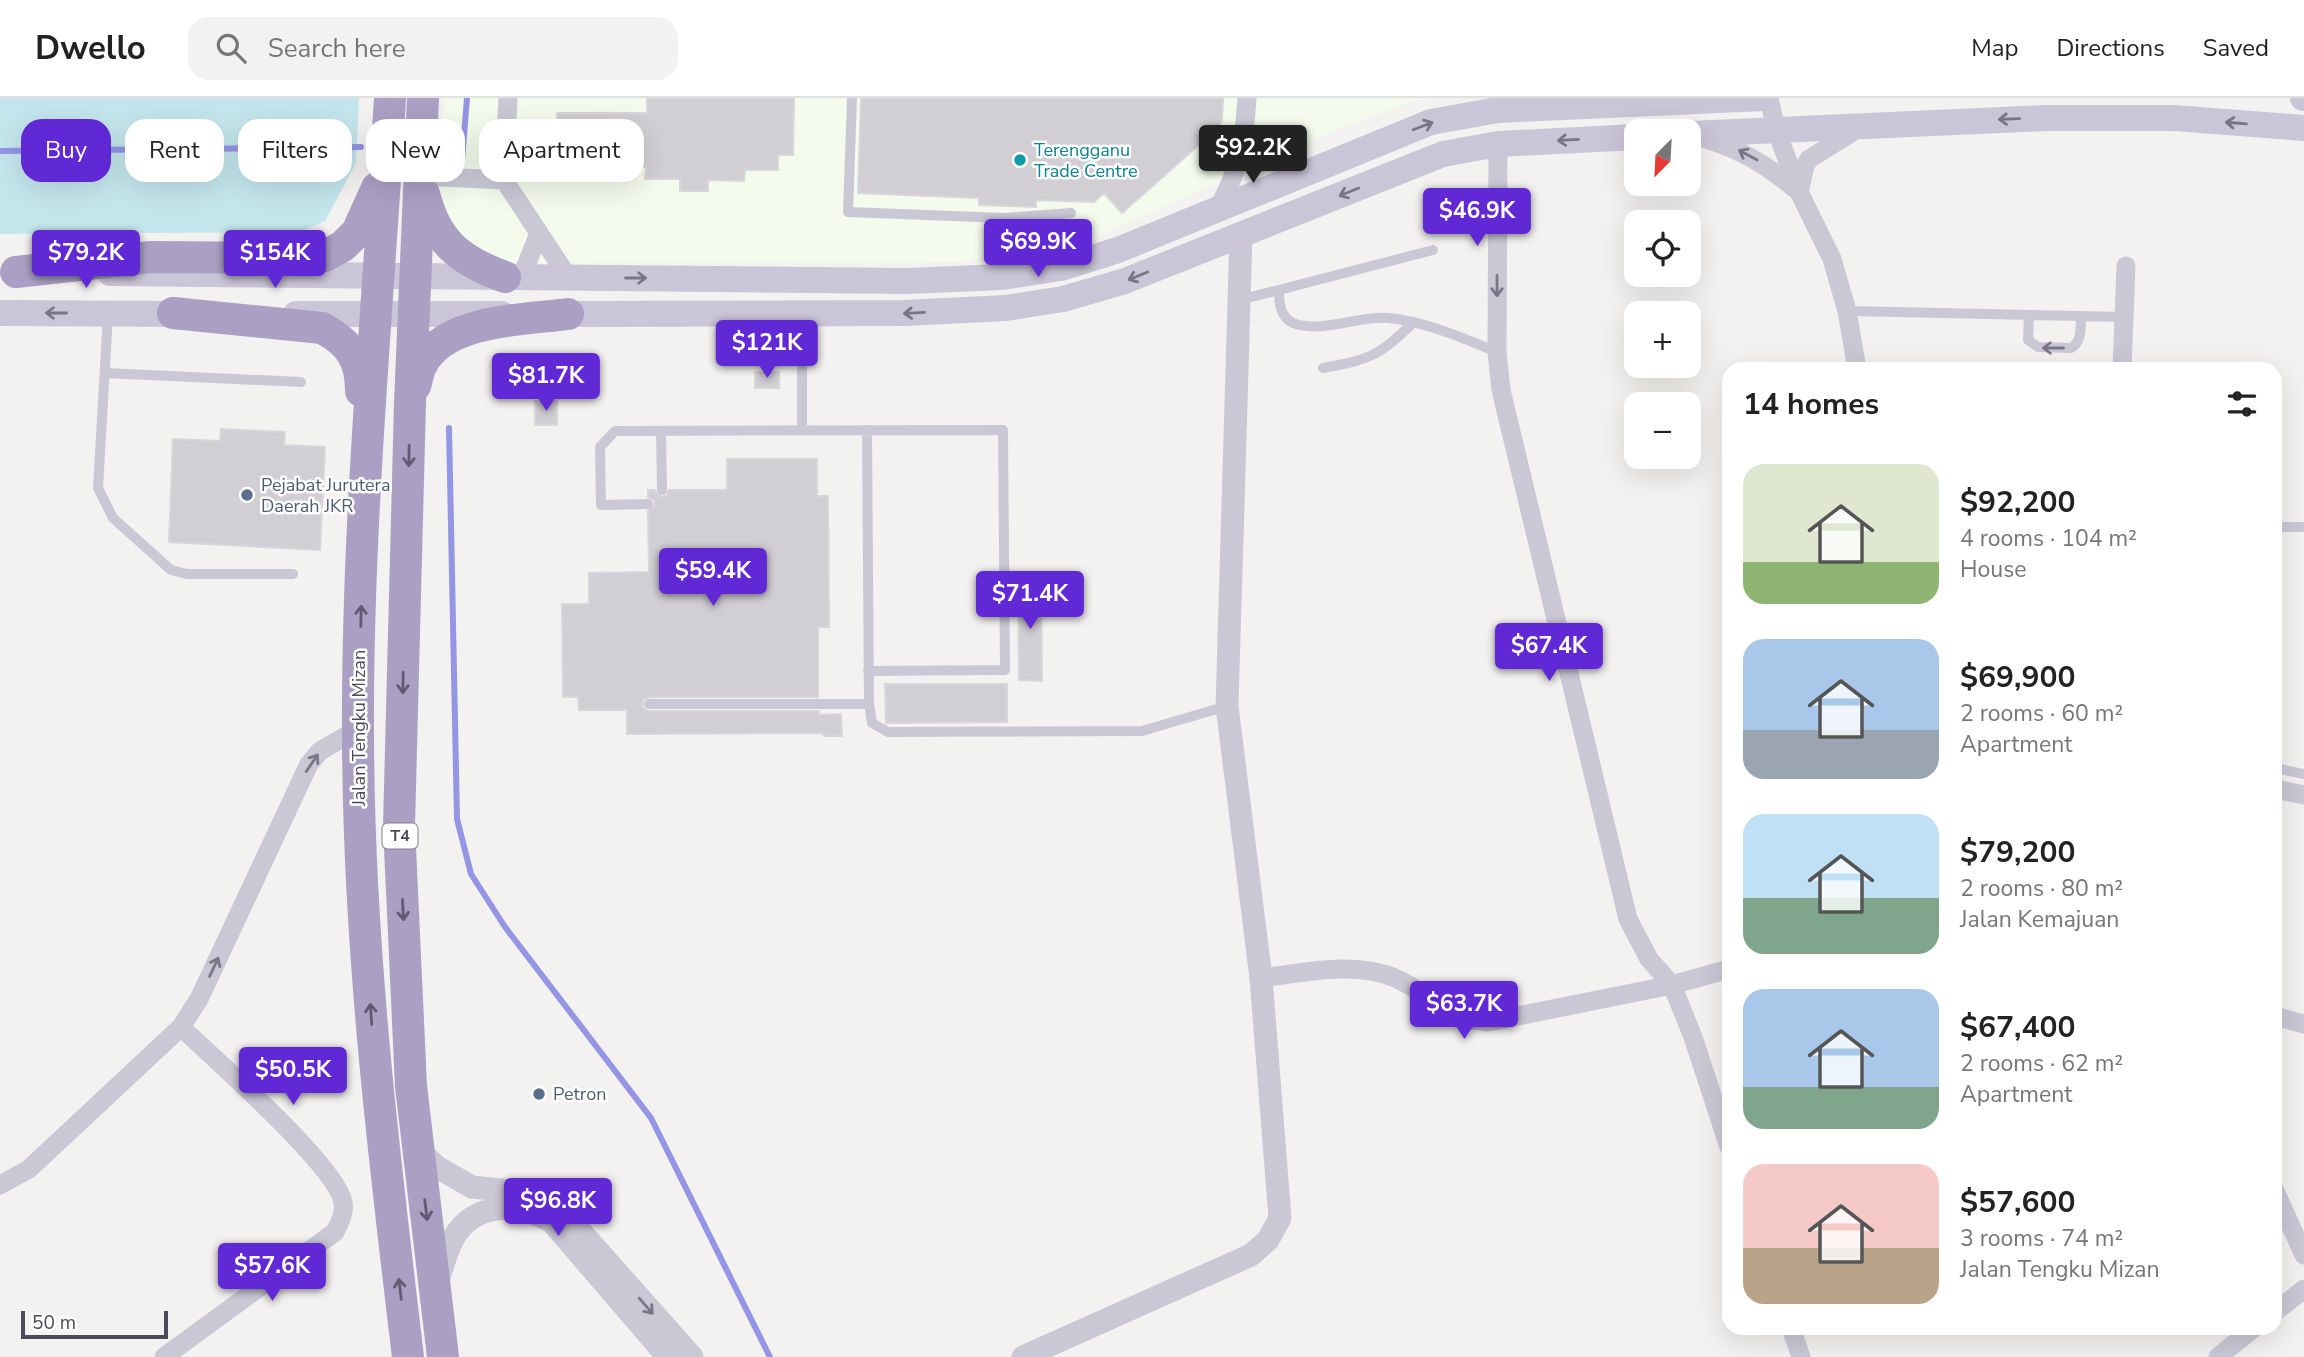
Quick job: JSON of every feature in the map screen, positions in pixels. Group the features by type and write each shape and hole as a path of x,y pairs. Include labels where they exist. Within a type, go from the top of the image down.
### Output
{"highway":[{"name":"Jalan Tengku Mizan","path":"389,119 390,98"},
{"name":"T4","path":"422,119 423,98"},
{"path":"8,272 151,257 325,256 343,246 357,232 379,182"},
{"name":"Jalan Tengku Mizan","path":"384,182 363,532 358,729 359,839 376,1089 408,1357"},
{"name":"T4","path":"419,182 399,826 411,1086 443,1357"},
{"path":"421,182 430,219 444,241 464,259 514,276"},
{"path":"173,313 322,328 341,338 353,352 361,371 363,532"},
{"path":"410,403 422,364 451,335 467,328 568,314"}],"main road":[{"path":"8,272 907,281 1002,277 1061,268 1118,250 1431,122 1455,116 1498,110 1766,98"},
{"path":"1701,133 2047,118 2174,118 2304,128"},
{"path":"0,313 905,313 1006,308 1063,299 1125,281 1443,155 1498,144 1624,138"}],"street":[{"path":"507,119 508,98"},
{"path":"1219,207 1234,177 1244,145 1247,98"},
{"path":"1766,98 1799,192 1832,259 1847,311 1856,362"},
{"path":"1799,192 1809,159 1864,126"},
{"path":"1701,138 1737,149 1756,159 1799,192"},
{"path":"1498,144 1497,352 1501,390 1628,919 1649,959 1672,985 1693,1037 1722,1126"},
{"path":"505,182 568,277"},
{"path":"514,276 539,233"},
{"path":"1024,1357 1251,1255 1268,1240 1280,1218 1261,978 1227,706 1241,235"},
{"path":"2122,362 2126,266"},
{"path":"0,1185 29,1169 181,1027 199,999 309,764 320,751 358,729"},
{"path":"2282,790 2304,795"},
{"path":"1261,978 1339,969 1366,969 1394,978 1420,992 1441,1009 1464,1020 1488,1022 1672,985 1722,971"},
{"path":"2282,1019 2304,1024"},
{"path":"164,1357 335,1232 343,1217 343,1201 329,1174 306,1148 181,1027"},
{"path":"418,1149 437,1167 472,1187 530,1193 543,1198 566,1215 692,1357"},
{"path":"2282,1206 2304,1255"},
{"path":"435,1290 453,1239 464,1225 479,1213 497,1208 517,1208 536,1213 552,1222 668,1357"},
{"path":"2282,1306 2304,1289"},
{"path":"1793,1335 1801,1357"},
{"path":"2218,1357 2245,1335"}],"lane":[{"path":"852,98 848,212 1004,218 1072,213"},
{"path":"1002,277 1004,218"},
{"path":"1239,300 1433,250"},
{"path":"1279,290 1279,305 1285,317 1293,323 1319,325 1386,318 1414,322 1497,352"},
{"path":"1847,311 2124,317"},
{"path":"108,313 98,488 113,518 171,570 187,574 293,574"},
{"path":"802,313 802,431"},
{"path":"2029,315 2028,340 2038,348 2071,348 2076,345 2079,341 2081,316"},
{"path":"1324,368 1363,361 1377,354 1414,322"},
{"path":"105,373 301,382"},
{"path":"867,430 869,704 872,723 888,732 1142,731 1227,706"},
{"path":"648,505 601,505 600,447 615,431 1003,430 1005,670 869,670"},
{"path":"662,431 662,490"},
{"path":"2282,527 2304,527"},
{"path":"649,704 869,704"},
{"path":"2282,769 2304,774"}],"shaded area":[{"path":"0,98 359,98 356,163 352,170 352,119 238,119 238,182 346,182 325,221 300,232 0,234"},
{"path":"444,98 1430,98 1350,124 1087,241 960,262 504,262 475,250 449,222 439,195 440,182 465,182 465,119 443,119"}],"building":[{"path":"647,98 794,98 793,155 778,155 778,170 745,170 744,181 708,180 708,191 680,191 680,179 645,179 644,119 557,119 557,113 647,113"},
{"name":"Terengganu Trade Centre","path":"861,98 1223,98 1222,120 1218,128 1122,213 1104,193 1094,202 1036,200 1036,207 979,205 979,198 858,193"},
{"path":"755,372 779,372 779,388 755,388"},
{"path":"535,401 557,401 557,425 535,425"},
{"name":"Pejabat Jurutera Daerah JKR","path":"221,429 285,432 284,445 325,447 320,550 169,542 173,439 220,441"},
{"path":"727,459 817,459 817,496 828,496 829,627 818,627 818,697 649,697 643,700 642,707 649,711 819,711 819,715 841,714 842,736 824,736 824,733 627,734 627,710 579,710 578,697 563,697 562,604 589,604 589,573 649,572 648,511 655,505 654,500 648,497 648,490 655,490 661,497 666,496 669,490 727,490"},
{"path":"1018,581 1041,581 1042,681 1019,680"},
{"path":"885,684 1007,684 1007,722 886,723"}],"waterway":[{"path":"465,123 467,98"},
{"path":"0,151 361,147"},
{"path":"449,428 457,819 471,874 505,927 651,1118 770,1357"}],"place":[{"name":"Terengganu Trade Centre","path":"1020,160"},
{"name":"Pejabat Jurutera Daerah JKR","path":"247,495"},
{"name":"Petron","path":"539,1094"}]}
